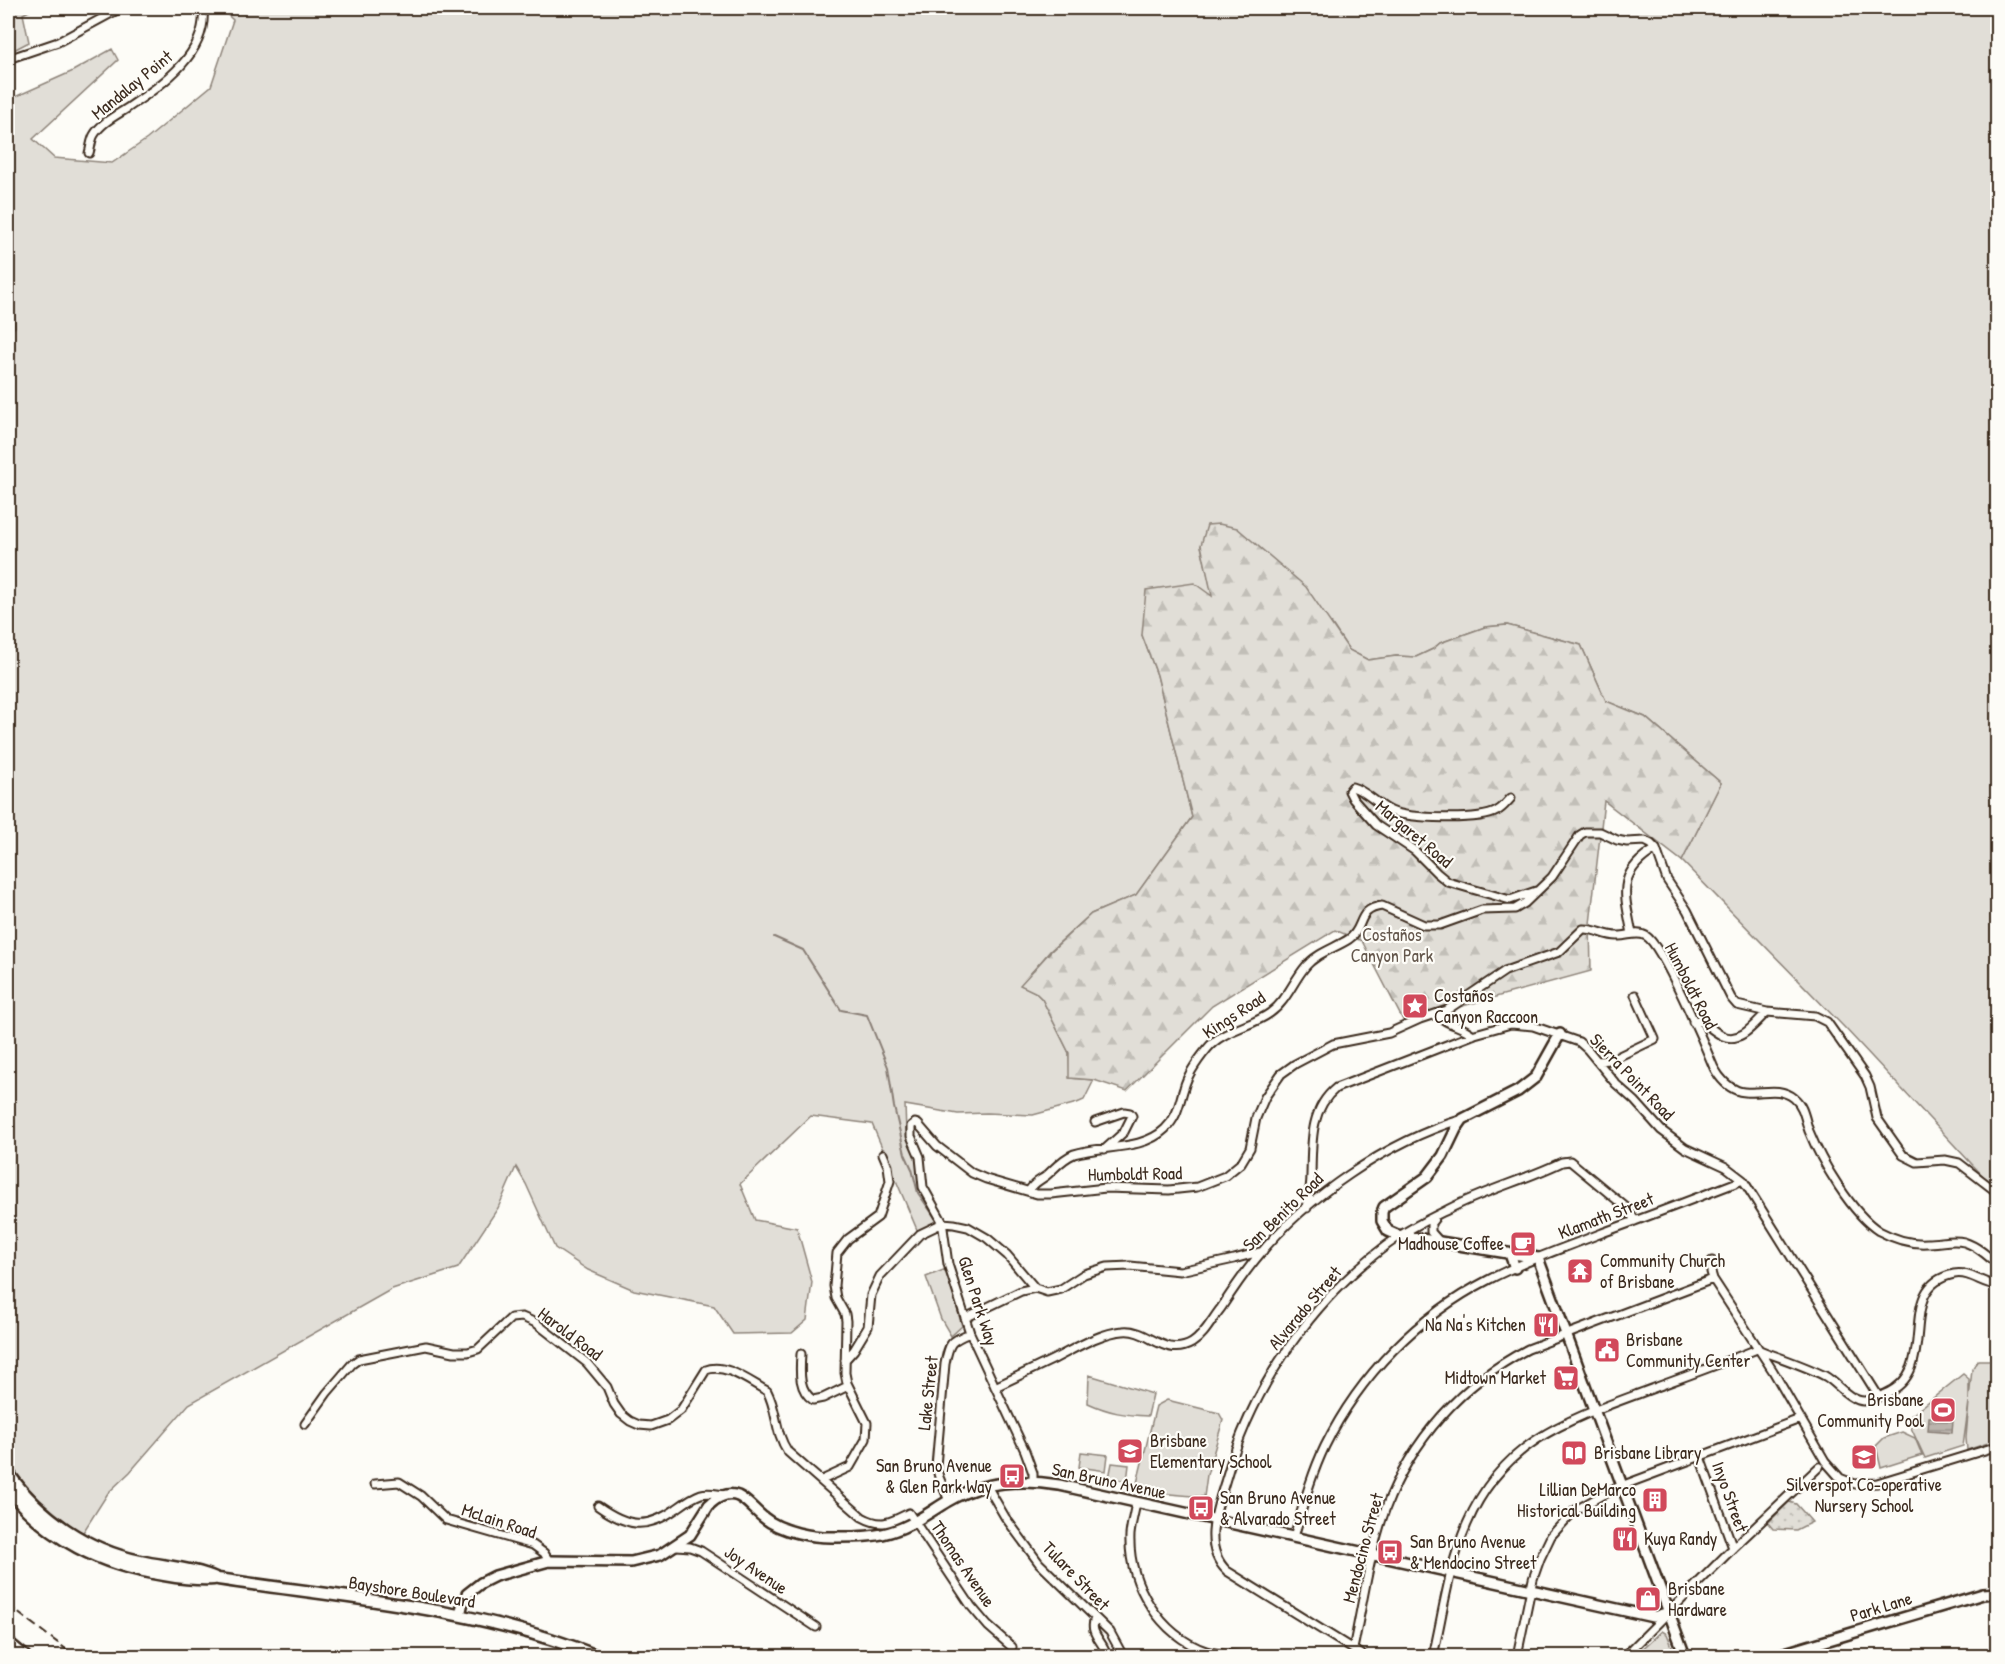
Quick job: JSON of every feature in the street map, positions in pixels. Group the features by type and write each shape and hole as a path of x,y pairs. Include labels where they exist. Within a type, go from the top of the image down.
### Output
{"main road":[{"name":"Bayshore Boulevard","path":"8,1473 46,1515 84,1541 128,1558 196,1570 218,1578 460,1616 535,1634 597,1656"},
{"name":"Bayshore Boulevard","path":"8,1489 46,1528 92,1556 149,1573 194,1580 218,1578"}],"street":[{"path":"8,59 58,42 121,8"},
{"name":"Mandalay Point","path":"89,153 93,136 103,124 160,86 187,59 199,41 204,21 203,8"},
{"name":"Margaret Road","path":"1511,798 1496,812 1482,815 1415,816 1390,811 1359,789 1352,787 1348,791 1376,825 1415,851 1448,882 1510,900 1528,895 1543,887"},
{"name":"Kings Road","path":"1029,1191 1034,1183 1072,1155 1149,1140 1167,1127 1177,1114 1190,1073 1209,1047 1220,1038 1271,1012 1283,1001 1310,962 1354,934 1362,916 1368,910 1382,906 1424,925 1440,925 1482,910 1515,909 1543,887 1560,867 1580,835 1585,832 1600,832 1627,842 1645,842 1656,849"},
{"path":"1632,934 1625,883 1637,864 1656,849 1667,880 1687,910 1731,998 1737,1005 1790,1016 1820,1017 1827,1022 1865,1076 1870,1087 1876,1118 1903,1155 1917,1162 1945,1160 1959,1163 1998,1193"},
{"name":"Humboldt Road","path":"911,1125 918,1124 937,1146 972,1173 1029,1191 1047,1194 1117,1188 1179,1190 1197,1186 1212,1182 1231,1172 1245,1158 1251,1144 1259,1110 1275,1081 1285,1071 1325,1047 1389,1033 1437,1014 1458,1004 1505,970 1560,952 1583,929 1615,936 1632,934 1646,936 1655,946 1722,1080 1728,1086 1742,1092 1783,1093 1790,1095 1798,1102 1814,1141 1836,1181 1854,1209 1870,1224 1904,1241 1964,1242 1998,1265"},
{"path":"1597,1061 1611,1060 1654,1039 1635,995"},
{"path":"1693,1022 1698,1020 1722,1036 1735,1037 1745,1034 1767,1012"},
{"path":"1437,1014 1440,1018 1466,1029 1473,1035"},
{"name":"Sierra Point Road","path":"1307,1208 1311,1179 1313,1128 1320,1109 1330,1094 1345,1084 1473,1035 1507,1025 1533,1026 1560,1034 1579,1042 1666,1135 1685,1148 1725,1167 1743,1180 1879,1397"},
{"name":"San Benito Road","path":"995,1387 1100,1337 1120,1331 1128,1330 1168,1346 1181,1347 1194,1342 1204,1332 1235,1286 1263,1251 1307,1208 1373,1159 1427,1132 1463,1119 1512,1095 1528,1084 1542,1068 1560,1034"},
{"path":"1608,1074 1611,1060"},
{"path":"1095,1122 1124,1112 1132,1116 1124,1132 1103,1150"},
{"path":"1463,1119 1439,1163 1427,1177 1384,1207 1382,1216 1385,1227 1392,1234 1538,1258 1685,1656"},
{"name":"Glen Park Way","path":"911,1125 911,1136 920,1157 923,1187 943,1223 948,1264 970,1333 1029,1459 1033,1481"},
{"path":"883,1154 888,1166 890,1181 878,1217 848,1239 837,1252 834,1286 836,1298 845,1314 846,1321 844,1373 867,1423 866,1439 850,1467 822,1480 862,1517 874,1524 884,1523 909,1513 916,1521"},
{"name":"Alvarado Street","path":"1364,1656 1227,1571 1218,1561 1213,1549 1212,1539 1221,1492 1240,1435 1279,1362 1298,1335 1336,1291 1367,1262 1401,1235 1478,1195 1568,1161 1628,1209 1635,1221"},
{"name":"Klamath Street","path":"1294,1536 1305,1496 1324,1447 1340,1419 1372,1373 1393,1349 1439,1310 1478,1285 1538,1258 1743,1180"},
{"path":"1438,1215 1431,1228 1432,1234 1439,1241"},
{"path":"845,1360 868,1327 871,1295 880,1276 920,1234 943,1223 968,1227 987,1238 1006,1255 1035,1288 1047,1292 1058,1291 1084,1274 1110,1266 1180,1271 1263,1251"},
{"path":"1509,1254 1515,1268"},
{"path":"1712,1261 1713,1279 1773,1371 1834,1473 1855,1484 1877,1483 1998,1446"},
{"path":"1433,1656 1452,1572 1467,1522 1485,1490 1500,1471 1518,1453 1544,1434 1594,1410 1757,1349 1824,1376 1858,1400 1869,1401 1899,1386 1912,1368 1916,1352 1921,1302 1930,1287 1942,1279 1958,1274 1970,1275 1998,1285"},
{"name":"Mendocino Street","path":"1353,1649 1385,1511 1401,1473 1439,1418 1471,1387 1499,1365 1528,1349 1713,1279"},
{"path":"965,1318 1021,1291 1035,1288"},
{"name":"Harold Road","path":"305,1424 327,1393 352,1364 360,1359 426,1346 468,1352 478,1349 511,1318 522,1317 536,1323 587,1363 608,1387 614,1404 621,1414 639,1425 651,1426 668,1420 681,1410 706,1370 713,1367 722,1368 767,1391 782,1442 792,1457 822,1480"},
{"name":"Lake Street","path":"950,1501 936,1466 945,1364 949,1345 970,1333"},
{"path":"801,1354 802,1384 806,1394 813,1400 823,1398 848,1386"},
{"path":"1773,1371 1776,1362 1782,1359"},
{"path":"1517,1656 1535,1573 1545,1546 1567,1517 1585,1503 1623,1486 1800,1419"},
{"name":"Inyo Street","path":"1700,1457 1733,1548"},
{"path":"1625,1656 1733,1548 1819,1467"},
{"name":"San Bruno Avenue","path":"724,1495 738,1496 761,1516 777,1526 827,1537 850,1537 889,1533 916,1521 950,1501 987,1486 1014,1481 1033,1481 1294,1536 1374,1556 1653,1617 1669,1612"},
{"name":"McLain Road","path":"375,1484 399,1482 421,1496 446,1520 533,1545 544,1553 549,1561"},
{"name":"Tulare Street","path":"987,1486 1005,1517 1039,1563 1110,1632 1123,1656"},
{"path":"598,1506 623,1519 642,1525 654,1523 700,1494 724,1495"},
{"path":"460,1616 464,1599 481,1583 495,1576 549,1561 637,1562 660,1555 677,1546 690,1535 705,1510 714,1500 724,1495"},
{"path":"1136,1503 1130,1532 1132,1556 1141,1588 1152,1607 1174,1633 1194,1646 1220,1654 1247,1656"},
{"name":"Thomas Avenue","path":"916,1521 971,1606 988,1626 1012,1647"},
{"name":"Joy Avenue","path":"677,1546 701,1551 816,1627"},
{"name":"Park Lane","path":"1777,1656 1983,1594 1998,1593"},
{"path":"1095,1618 1092,1625 1093,1631 1106,1650 1107,1656"},
{"path":"8,1642 25,1656"}],"green space":[{"path":"14,8 35,8 23,14 29,42 8,53 8,11"},
{"path":"220,8 1997,8 1997,1191 1845,1028 1682,861 1721,783 1645,717 1606,701 1581,645 1507,625 1485,627 1440,643 1416,657 1396,656 1368,660 1349,650 1332,624 1201,546 1213,597 1142,635 1157,675 1192,817 1136,895 1091,914 1050,951 1021,985 1035,992 1042,999 1069,1053 1070,1078 1094,1080 1084,1100 1033,1115 958,1114 905,1105 906,1132 917,1154 922,1192 939,1222 918,1232 872,1124 811,1116 740,1184 755,1220 797,1228 812,1282 807,1320 792,1333 733,1334 714,1306 634,1290 588,1270 555,1248 516,1167 498,1208 458,1268 392,1289 189,1404 130,1472 108,1493 82,1534 31,1491 8,1458 8,333 15,327 13,300 8,294 8,100 71,72 112,49 118,60 33,139 54,158 112,163 147,139 211,86 233,20"},
{"name":"Costaños Canyon Park","path":"1219,524 1237,528 1306,587 1349,650 1368,660 1396,656 1416,657 1440,643 1485,627 1507,625 1581,645 1606,701 1645,717 1721,783 1682,861 1604,801 1590,924 1591,971 1404,1022 1362,941 1335,930 1212,1006 1127,1091 1094,1080 1069,1078 1069,1053 1042,999 1035,992 1020,985 1050,952 1091,914 1136,895 1192,817 1157,675 1142,635 1146,590 1194,583 1212,596 1201,545 1207,525"},
{"path":"946,1269 962,1326 951,1336 941,1319 926,1277"},
{"path":"1978,1360 1997,1360 1997,1440 1967,1450 1969,1402 1963,1446 1925,1458 1907,1419 1963,1374 1969,1379 1969,1400 1972,1369"},
{"path":"1089,1375 1153,1394 1148,1416 1117,1413 1088,1403"},
{"path":"1167,1400 1219,1413 1223,1420 1207,1475 1204,1497 1135,1491 1156,1406"},
{"path":"1902,1432 1915,1438 1922,1455 1881,1468 1876,1446 1884,1438"},
{"path":"1081,1452 1108,1455 1106,1471 1079,1467"},
{"path":"1112,1463 1129,1465 1127,1481 1109,1478"},
{"path":"1789,1502 1796,1504 1812,1522 1796,1530 1773,1529 1768,1523"},
{"path":"1662,1631 1667,1634 1676,1656 1635,1656"}],"shaded area":[{"path":"1939,1407 1954,1408 1952,1433 1928,1431 1929,1417 1937,1417"}],"waterway":[{"path":"774,937 803,950 841,1010 867,1015 888,1067 905,1154 912,1169 918,1193 936,1219"}],"railway":[{"path":"8,1605 75,1656"}],"place":[{"name":"Costaños Canyon Raccoon","path":"1415,1006"},
{"name":"Madhouse Coffee","path":"1523,1244"},
{"name":"Community Church of Brisbane","path":"1580,1271"},
{"name":"Na Na's Kitchen","path":"1546,1325"},
{"name":"Brisbane Community Center","path":"1607,1350"},
{"name":"Midtown Market","path":"1566,1378"},
{"name":"Brisbane Community Pool","path":"1943,1410"},
{"name":"Brisbane Elementary School","path":"1130,1451"},
{"name":"Brisbane Library","path":"1574,1453"},
{"name":"Silverspot Co-operative Nursery School","path":"1864,1457"},
{"name":"San Bruno Avenue & Glen Park Way","path":"1012,1476"},
{"name":"Lillian DeMarco Historical Building","path":"1655,1500"},
{"name":"San Bruno Avenue & Alvarado Street","path":"1201,1508"},
{"name":"Kuya Randy","path":"1625,1539"},
{"name":"San Bruno Avenue & Mendocino Street","path":"1390,1552"},
{"name":"Brisbane Hardware","path":"1648,1599"}]}
